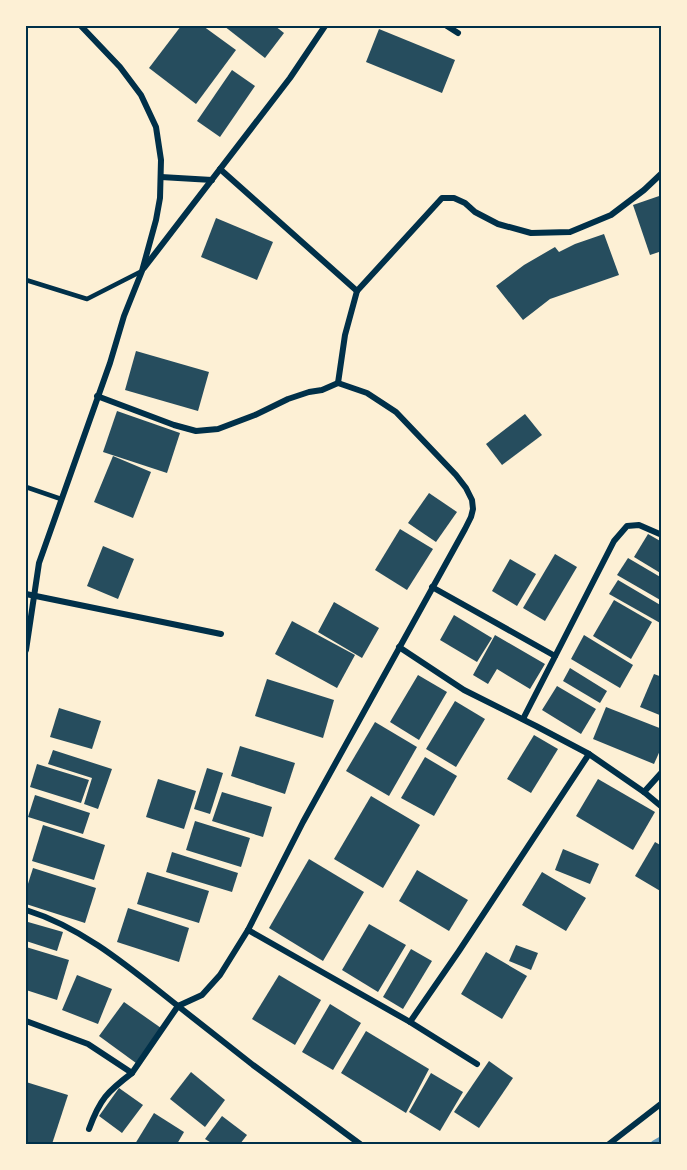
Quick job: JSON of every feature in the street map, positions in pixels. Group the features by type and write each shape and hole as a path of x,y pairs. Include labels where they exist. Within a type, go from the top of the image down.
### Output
{"street":[{"path":"26,650 39,563 110,363 124,316 142,271 160,198 161,160 156,127 141,95 120,68 81,26"},
{"path":"142,271 290,78 325,26"},
{"path":"447,26 458,33"},
{"path":"220,169 357,291"},
{"path":"338,383 345,335 357,291 442,198 454,198 498,224 531,233 570,232 611,215 644,190 662,172"},
{"path":"161,177 212,180"},
{"path":"89,1129 99,1104 112,1089 132,1073 178,1006 202,994 220,975 248,930 303,822 465,529 473,509 472,500 466,488 456,475 396,412 367,393 338,383 288,399 218,429 196,431 97,396"},
{"path":"524,719 614,541 627,526 639,525 662,535"},
{"path":"432,587 555,656"},
{"path":"26,594 221,634"},
{"path":"399,647 464,690 589,754 662,807"},
{"path":"410,1022 589,754"},
{"path":"644,792 662,772"},
{"path":"26,910 79,933 109,952 253,1065 360,1144"},
{"path":"248,930 410,1022 477,1064"},
{"path":"26,1021 88,1044 132,1073"},
{"path":"609,1144 662,1103"}],"lane":[{"path":"26,279 87,299 142,271"},
{"path":"26,487 61,499"}],"building":[{"path":"181,26 203,26 236,50 196,104 149,68"},
{"path":"224,26 275,26 284,33 265,58"},
{"path":"379,29 455,60 442,93 366,62"},
{"path":"232,70 255,86 220,137 197,121"},
{"path":"662,195 662,251 650,255 633,205"},
{"path":"216,218 273,242 257,280 201,257"},
{"path":"604,234 619,275 550,299 523,320 496,286 524,265 555,247 559,252"},
{"path":"136,351 209,372 198,411 125,390"},
{"path":"117,411 180,433 167,473 103,452"},
{"path":"525,414 542,435 502,465 486,444"},
{"path":"113,456 151,472 133,518 94,502"},
{"path":"429,493 457,512 436,542 408,523"},
{"path":"400,529 433,549 407,590 375,570"},
{"path":"648,534 662,542 662,574 634,557"},
{"path":"103,546 134,559 118,599 87,586"},
{"path":"555,554 577,567 545,621 523,608"},
{"path":"628,558 662,578 662,601 617,575"},
{"path":"510,559 536,574 517,606 492,591"},
{"path":"618,580 662,606 662,624 609,594"},
{"path":"614,600 652,622 631,659 593,636"},
{"path":"334,602 379,628 362,658 318,632"},
{"path":"454,615 492,638 477,662 440,640"},
{"path":"292,621 355,655 337,688 275,654"},
{"path":"495,635 545,664 530,689 497,669 488,684 473,675"},
{"path":"584,635 633,665 620,688 571,659"},
{"path":"570,668 607,691 600,703 563,681"},
{"path":"654,674 662,677 662,716 640,707"},
{"path":"418,675 447,692 419,740 390,722"},
{"path":"267,679 334,700 323,738 255,716"},
{"path":"557,686 596,709 581,734 542,710"},
{"path":"455,701 485,719 456,767 426,749"},
{"path":"606,707 662,729 662,746 654,764 593,739"},
{"path":"59,708 101,721 92,749 50,737"},
{"path":"375,722 417,747 389,796 346,771"},
{"path":"534,735 558,749 531,793 507,779"},
{"path":"240,746 295,763 285,794 231,776"},
{"path":"53,750 112,769 98,809 84,804 92,778 48,764"},
{"path":"425,757 457,776 434,816 401,798"},
{"path":"37,764 89,780 81,803 30,787"},
{"path":"207,768 223,773 210,814 194,809"},
{"path":"158,779 196,791 184,829 146,817"},
{"path":"598,779 655,812 633,850 576,816"},
{"path":"222,792 272,807 263,837 212,821"},
{"path":"35,795 90,813 83,834 28,817"},
{"path":"371,796 420,825 383,888 334,859"},
{"path":"195,821 250,838 241,867 186,850"},
{"path":"43,825 105,845 94,880 32,861"},
{"path":"655,842 662,846 662,892 635,876"},
{"path":"563,849 599,864 590,884 555,870"},
{"path":"172,852 238,873 232,892 166,872"},
{"path":"309,859 364,892 323,961 269,928"},
{"path":"33,868 96,888 85,923 26,904 26,890"},
{"path":"417,870 468,900 449,931 399,901"},
{"path":"147,872 209,891 199,923 137,904"},
{"path":"542,872 586,898 566,931 522,905"},
{"path":"128,908 189,928 179,962 117,942"},
{"path":"28,922 63,932 57,951 26,941"},
{"path":"369,924 406,945 378,992 342,970"},
{"path":"516,945 538,953 531,970 509,961"},
{"path":"26,947 69,960 57,1000 26,990"},
{"path":"411,949 432,961 403,1009 383,997"},
{"path":"486,952 527,976 502,1019 461,994"},
{"path":"77,975 112,989 98,1024 62,1010"},
{"path":"279,975 321,1000 295,1045 252,1019"},
{"path":"124,1002 161,1028 136,1063 99,1036"},
{"path":"330,1004 361,1023 333,1070 302,1052"},
{"path":"366,1031 429,1069 406,1113 341,1073"},
{"path":"489,1061 513,1078 479,1128 454,1112"},
{"path":"191,1072 225,1100 205,1127 170,1099"},
{"path":"431,1073 463,1092 440,1131 409,1112"},
{"path":"26,1082 68,1095 52,1144 26,1144"},
{"path":"119,1088 143,1105 122,1133 99,1116"},
{"path":"154,1113 184,1132 177,1144 135,1144"},
{"path":"222,1116 247,1135 240,1144 213,1144 205,1139"}],"waterway":[{"path":"655,1144 662,1140"}]}
